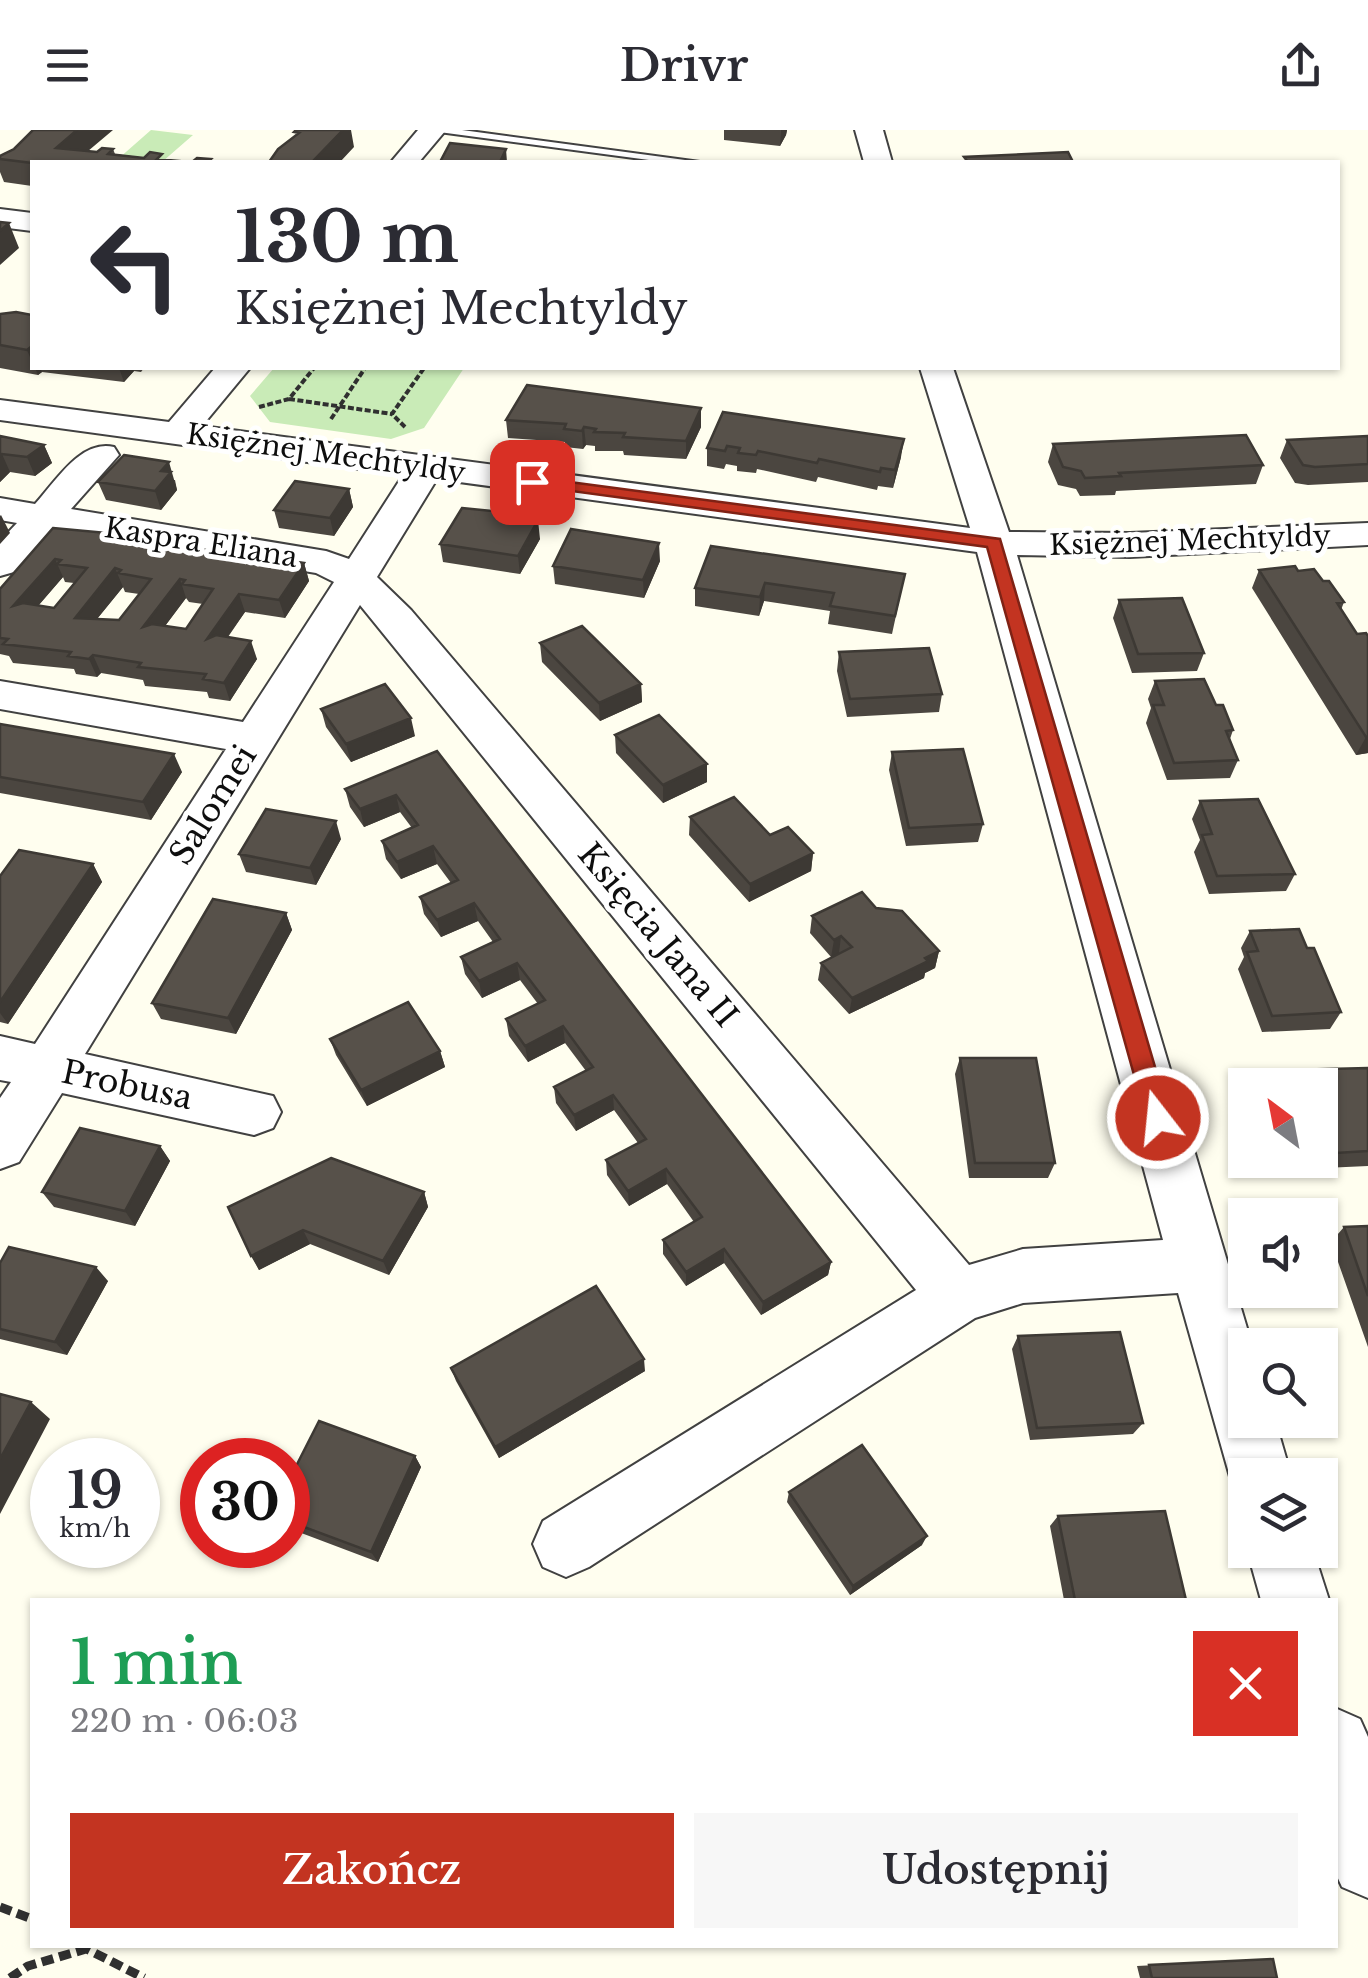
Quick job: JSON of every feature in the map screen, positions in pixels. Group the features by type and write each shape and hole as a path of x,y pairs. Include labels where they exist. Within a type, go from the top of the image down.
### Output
{"street":[{"path":"406,160 431,130"},
{"path":"869,130 877,160"},
{"path":"0,218 30,222"},
{"path":"178,433 231,370"},
{"path":"939,370 994,543 1254,1458"},
{"name":"Księżnej Mechtyldy","path":"0,410 178,433 418,448 994,543 1362,544"},
{"name":"Salomei","path":"0,1145 24,1063 254,739 355,578 418,448"},
{"name":"Kaspra Eliana","path":"0,564 101,454"},
{"name":"Kaspra Eliana","path":"0,509 299,557 355,578"},
{"name":"Księcia Jana II","path":"355,578 397,619 958,1296"},
{"path":"0,695 254,739"},
{"name":"Probusa","path":"24,1063 254,1112"},
{"path":"566,1544 958,1296 1023,1276 1200,1266"},
{"path":"1285,1568 1293,1598"},
{"path":"1338,1755 1368,1861"}],"lane":[{"path":"431,130 678,160"}],"path":[{"path":"289,399 312,370"},
{"path":"329,422 365,370"},
{"path":"392,414 423,370"},
{"path":"252,409 289,399 392,414 418,448"},
{"path":"0,1908 30,1918"},
{"path":"10,1978 28,1966 80,1948"},
{"path":"85,1948 144,1978"}],"green space":[{"path":"151,130 193,135 164,160 118,159"},
{"path":"272,370 463,370 424,428 391,439 270,422 250,396"}],"building":[{"path":"33,130 77,130 56,148 97,152 102,148 113,149 108,154 144,158 150,152 162,154 157,159 168,160 30,163 0,159"},
{"path":"343,130 314,160 270,160 299,133 294,132"},
{"path":"450,143 506,149 501,160 441,160"},
{"path":"1068,152 1072,160 966,160 964,157"},
{"path":"0,314 30,315 30,348 0,345"},
{"path":"527,385 701,408 686,441 623,437 625,433 594,432 596,429 584,427 582,431 564,429 566,424 506,420"},
{"path":"723,412 904,439 895,470 881,468 880,472 819,459 817,463 758,451 756,455 738,453 740,448 727,446 725,451 707,448"},
{"path":"1246,435 1263,465 1085,478 1081,471 1063,467 1053,444"},
{"path":"0,436 44,445 27,457 0,456"},
{"path":"1368,436 1368,464 1315,467 1303,465 1287,440"},
{"path":"124,455 169,462 161,471 171,472 155,491 98,482"},
{"path":"295,481 349,489 330,518 274,510"},
{"path":"462,508 522,514 520,518 538,520 518,556 440,544"},
{"path":"53,528 118,534 115,538 156,544 160,540 282,564 285,560 304,563 279,600 239,594 207,639 216,635 251,641 224,683 203,679 206,674 138,667 141,663 93,655 89,659 68,656 71,652 3,644 8,639 0,638 0,589","holes":["55,559 61,560 57,564 87,568 54,608 23,603 13,606","115,568 121,570 118,573 151,579 119,620 75,618","180,579 185,580 182,584 213,589 186,629 152,624 143,627"]},
{"path":"571,529 659,543 643,580 553,566"},
{"path":"711,546 905,574 895,616 830,606 834,593 765,583 760,597 695,588"},
{"path":"1295,566 1298,571 1314,569 1323,581 1329,581 1344,602 1337,603 1357,634 1368,636 1366,737 1259,570"},
{"path":"1182,598 1204,653 1138,654 1119,600"},
{"path":"582,626 641,684 599,703 540,643"},
{"path":"929,648 942,694 850,699 839,652"},
{"path":"1204,679 1216,705 1223,705 1233,730 1226,731 1238,760 1174,763 1153,705 1164,705 1155,681"},
{"path":"385,684 411,718 346,744 321,709"},
{"path":"659,715 707,764 663,785 615,735"},
{"path":"0,724 174,754 143,802 0,777"},
{"path":"963,749 983,824 909,828 892,752"},
{"path":"437,751 831,1262 763,1302 724,1249 686,1272 663,1240 702,1217 666,1169 628,1191 606,1160 646,1139 613,1095 574,1115 554,1087 593,1067 563,1026 525,1046 506,1019 545,1000 517,963 479,981 461,957 500,939 474,903 437,920 420,897 458,880 433,846 397,862 382,841 418,825 396,795 360,809 345,789"},
{"path":"734,797 770,835 788,827 813,853 750,884 690,817"},
{"path":"1258,799 1295,874 1217,876 1202,835 1212,834 1200,801"},
{"path":"266,809 336,821 310,868 239,854"},
{"path":"19,850 93,864 0,1002 0,876"},
{"path":"862,892 876,908 902,911 939,951 925,958 928,961 852,998 821,963 852,947 841,936 834,940 812,916"},
{"path":"213,899 286,913 228,1018 152,1003"},
{"path":"1299,929 1307,948 1314,948 1341,1012 1272,1016 1247,952 1258,951 1250,931"},
{"path":"408,1002 440,1051 361,1090 330,1039"},
{"path":"960,1058 1036,1058 1055,1163 975,1163"},
{"path":"1368,1068 1368,1151 1338,1153 1338,1069"},
{"path":"80,1128 160,1146 125,1211 42,1192"},
{"path":"331,1158 424,1192 383,1261 303,1230 251,1256 228,1207"},
{"path":"1368,1226 1368,1296 1344,1227"},
{"path":"9,1247 96,1267 55,1342 0,1329 0,1263"},
{"path":"596,1286 644,1359 495,1447 451,1368"},
{"path":"1120,1332 1143,1423 1037,1428 1018,1336"},
{"path":"0,1394 31,1402 0,1459"},
{"path":"319,1421 415,1456 371,1552 310,1529 310,1439"},
{"path":"862,1445 927,1536 853,1586 789,1492"},
{"path":"1165,1511 1186,1598 1075,1598 1058,1516"},
{"path":"1273,1959 1277,1978 1152,1978 1149,1965"}],"route":[{"path":"532,482 994,543 1158,1118"}]}
